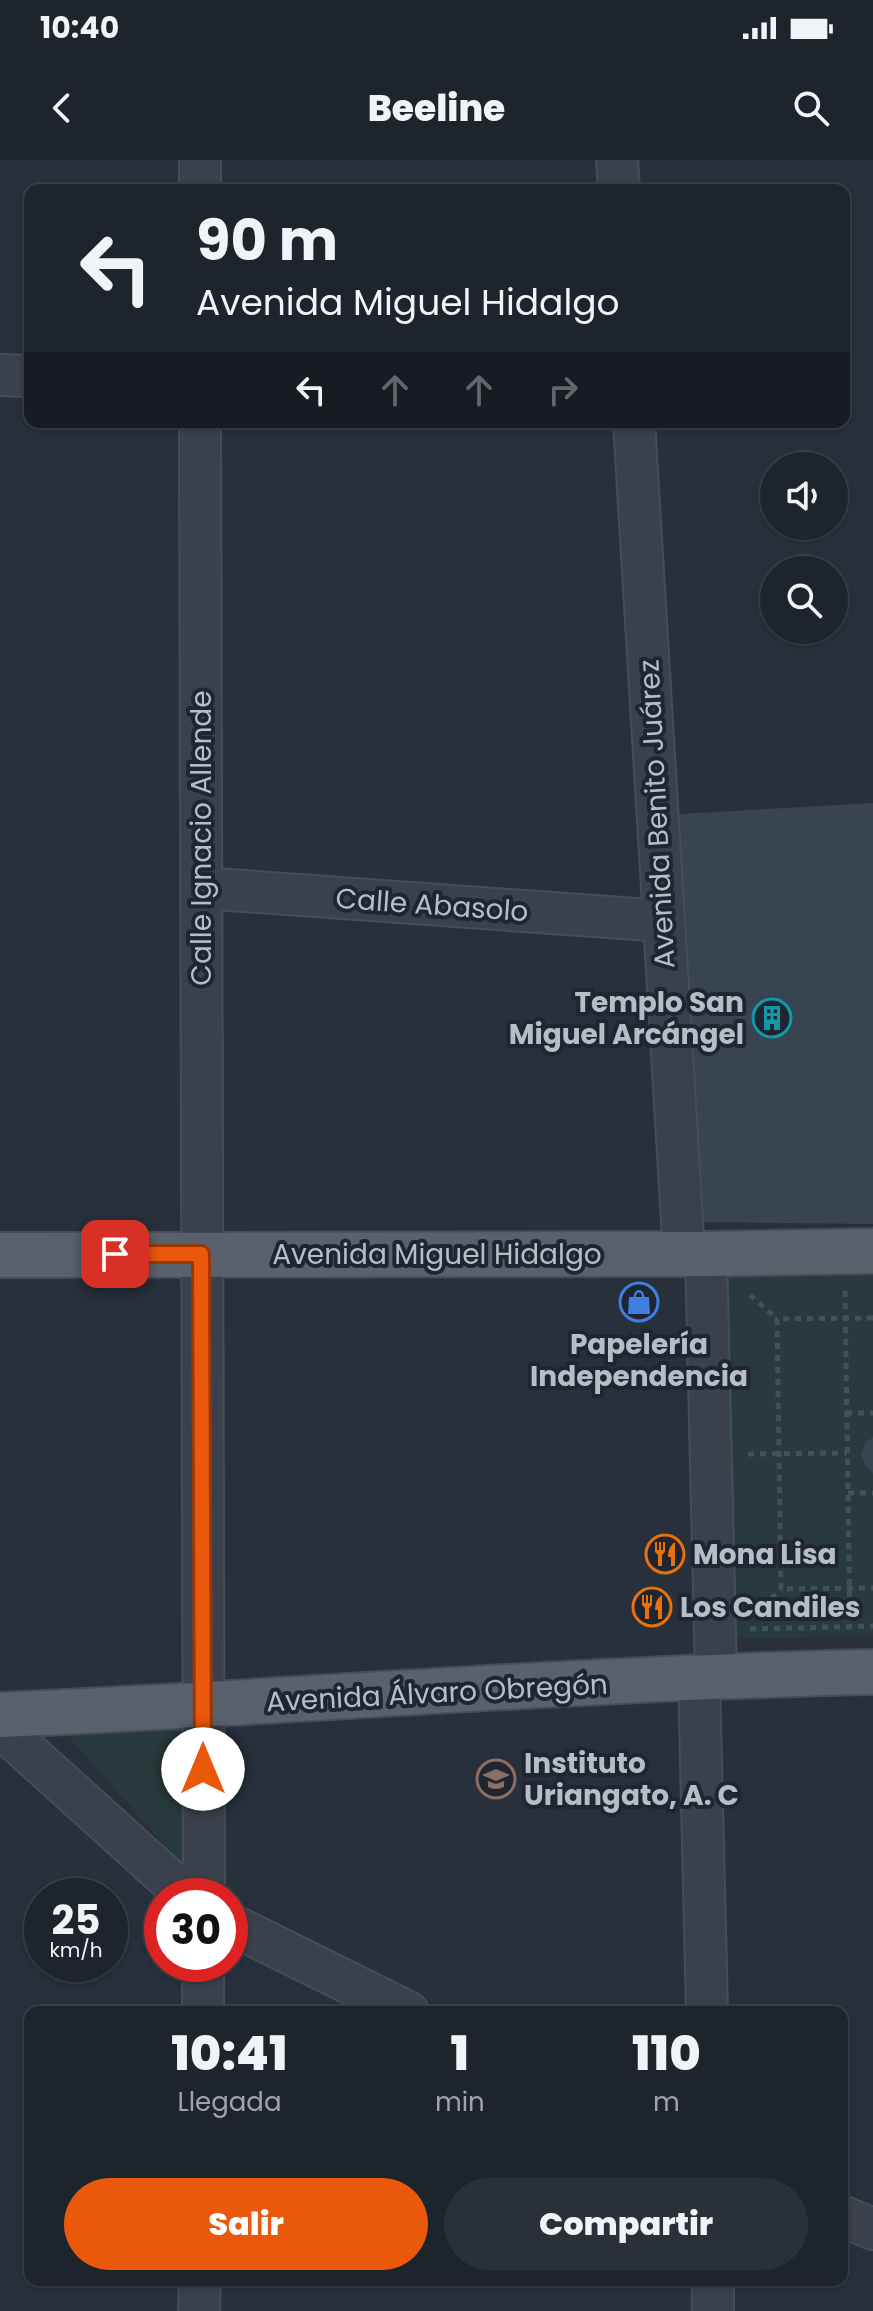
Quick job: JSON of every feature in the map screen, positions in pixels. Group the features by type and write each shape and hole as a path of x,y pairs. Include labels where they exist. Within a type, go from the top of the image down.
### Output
{"main road":[{"name":"Avenida Miguel Hidalgo","path":"0,1255 873,1251"},
{"name":"Avenida Álvaro Obregón","path":"0,1715 707,1677 873,1672"}],"street":[{"path":"200,160 200,184"},
{"path":"617,160 619,184"},
{"path":"0,375 24,376"},
{"name":"Calle Ignacio Allende","path":"200,428 204,1878"},
{"name":"Avenida Benito Juárez","path":"634,428 664,921 695,1254 707,1677 707,2006"},
{"name":"Calle Abasolo","path":"201,888 664,921"},
{"path":"0,1727 167,1878"},
{"path":"248,1933 396,2006"},
{"path":"203,1982 203,2006"},
{"path":"848,2219 873,2229"},
{"path":"199,2311 200,2286"},
{"path":"713,2286 713,2311"}],"path":[{"path":"743,1288 777,1319 873,1318"},
{"path":"845,1290 850,1626"},
{"path":"777,1319 781,1589"},
{"path":"846,1413 873,1413"},
{"path":"735,1455 847,1453"},
{"path":"848,1493 873,1493"},
{"path":"873,1588 781,1589 739,1629 873,1626"}],"shaded area":[{"path":"873,1265 873,1636 725,1639 718,1267"},
{"path":"189,1721 184,1867 56,1722"}],"building":[{"name":"Templo San Miguel Arcángel","path":"873,803 873,1224 682,1222 661,815"},
{"path":"873,1437 873,1473 866,1467 861,1455 865,1443"}],"place":[{"name":"Templo San Miguel Arcángel","path":"772,1018"},
{"name":"Papelería Independencia","path":"639,1302"},
{"name":"Mona Lisa","path":"665,1554"},
{"name":"Los Candiles","path":"652,1607"},
{"name":"Instituto Uriangato, A. C","path":"496,1779"}],"route":[{"path":"115,1254 201,1254 203,1769"}]}
